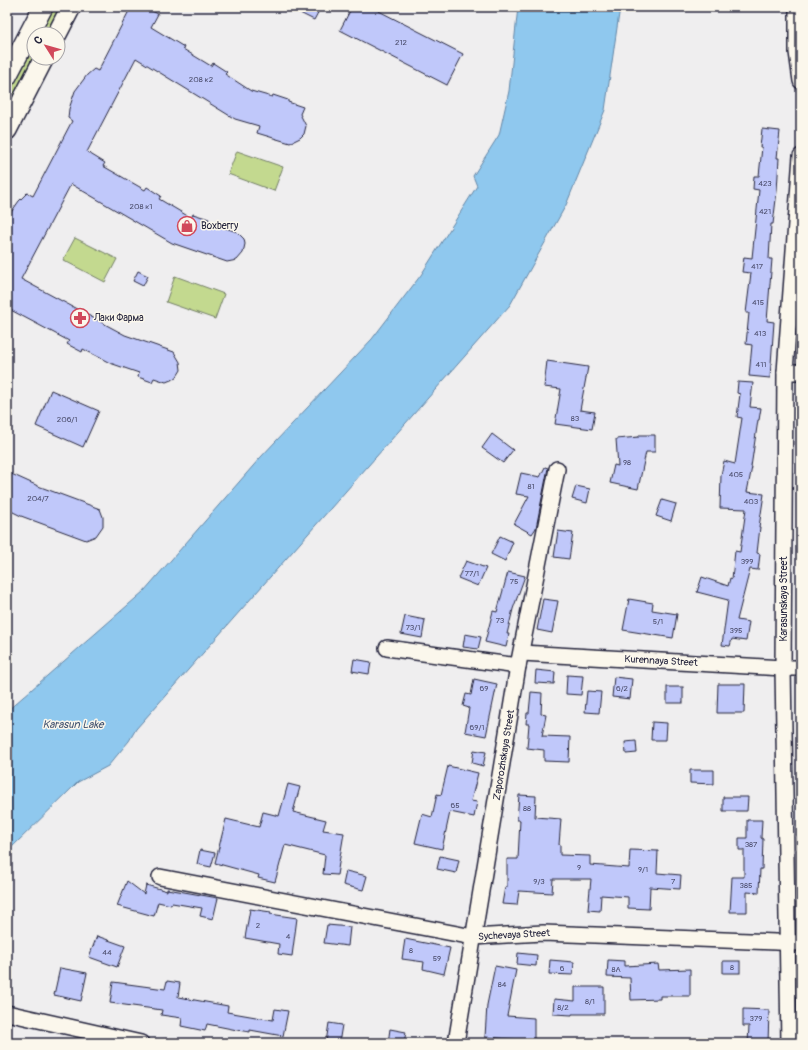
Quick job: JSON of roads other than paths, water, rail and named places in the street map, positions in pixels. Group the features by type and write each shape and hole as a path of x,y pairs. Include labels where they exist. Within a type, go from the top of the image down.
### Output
{"main road":[{"path":"7,76 43,7"},
{"path":"61,26 71,7"},
{"path":"7,130 40,66"}],"street":[{"path":"797,7 797,52 801,81"},
{"name":"Karasunskaya Street","path":"789,1043 794,942 783,668 785,372 801,156"},
{"path":"785,372 801,372"},
{"name":"Zaporozhskaya Street","path":"456,1043 520,660 557,469"},
{"name":"Kurennaya Street","path":"387,648 520,660 801,668"},
{"name":"Sychevaya Street","path":"160,877 474,937 543,933 794,942"},
{"path":"7,1013 141,1043"}],"water":[{"name":"Karasun Lake","path":"518,7 620,7 605,110 566,205 510,305 136,729 129,741 108,766 78,782 7,852 7,711 144,591 260,458 372,339 421,275 477,186 473,176 499,135 509,91"}],"place":[{"name":"Boxberry","path":"187,226"},
{"name":"Лаки Фарма","path":"80,318"}]}
